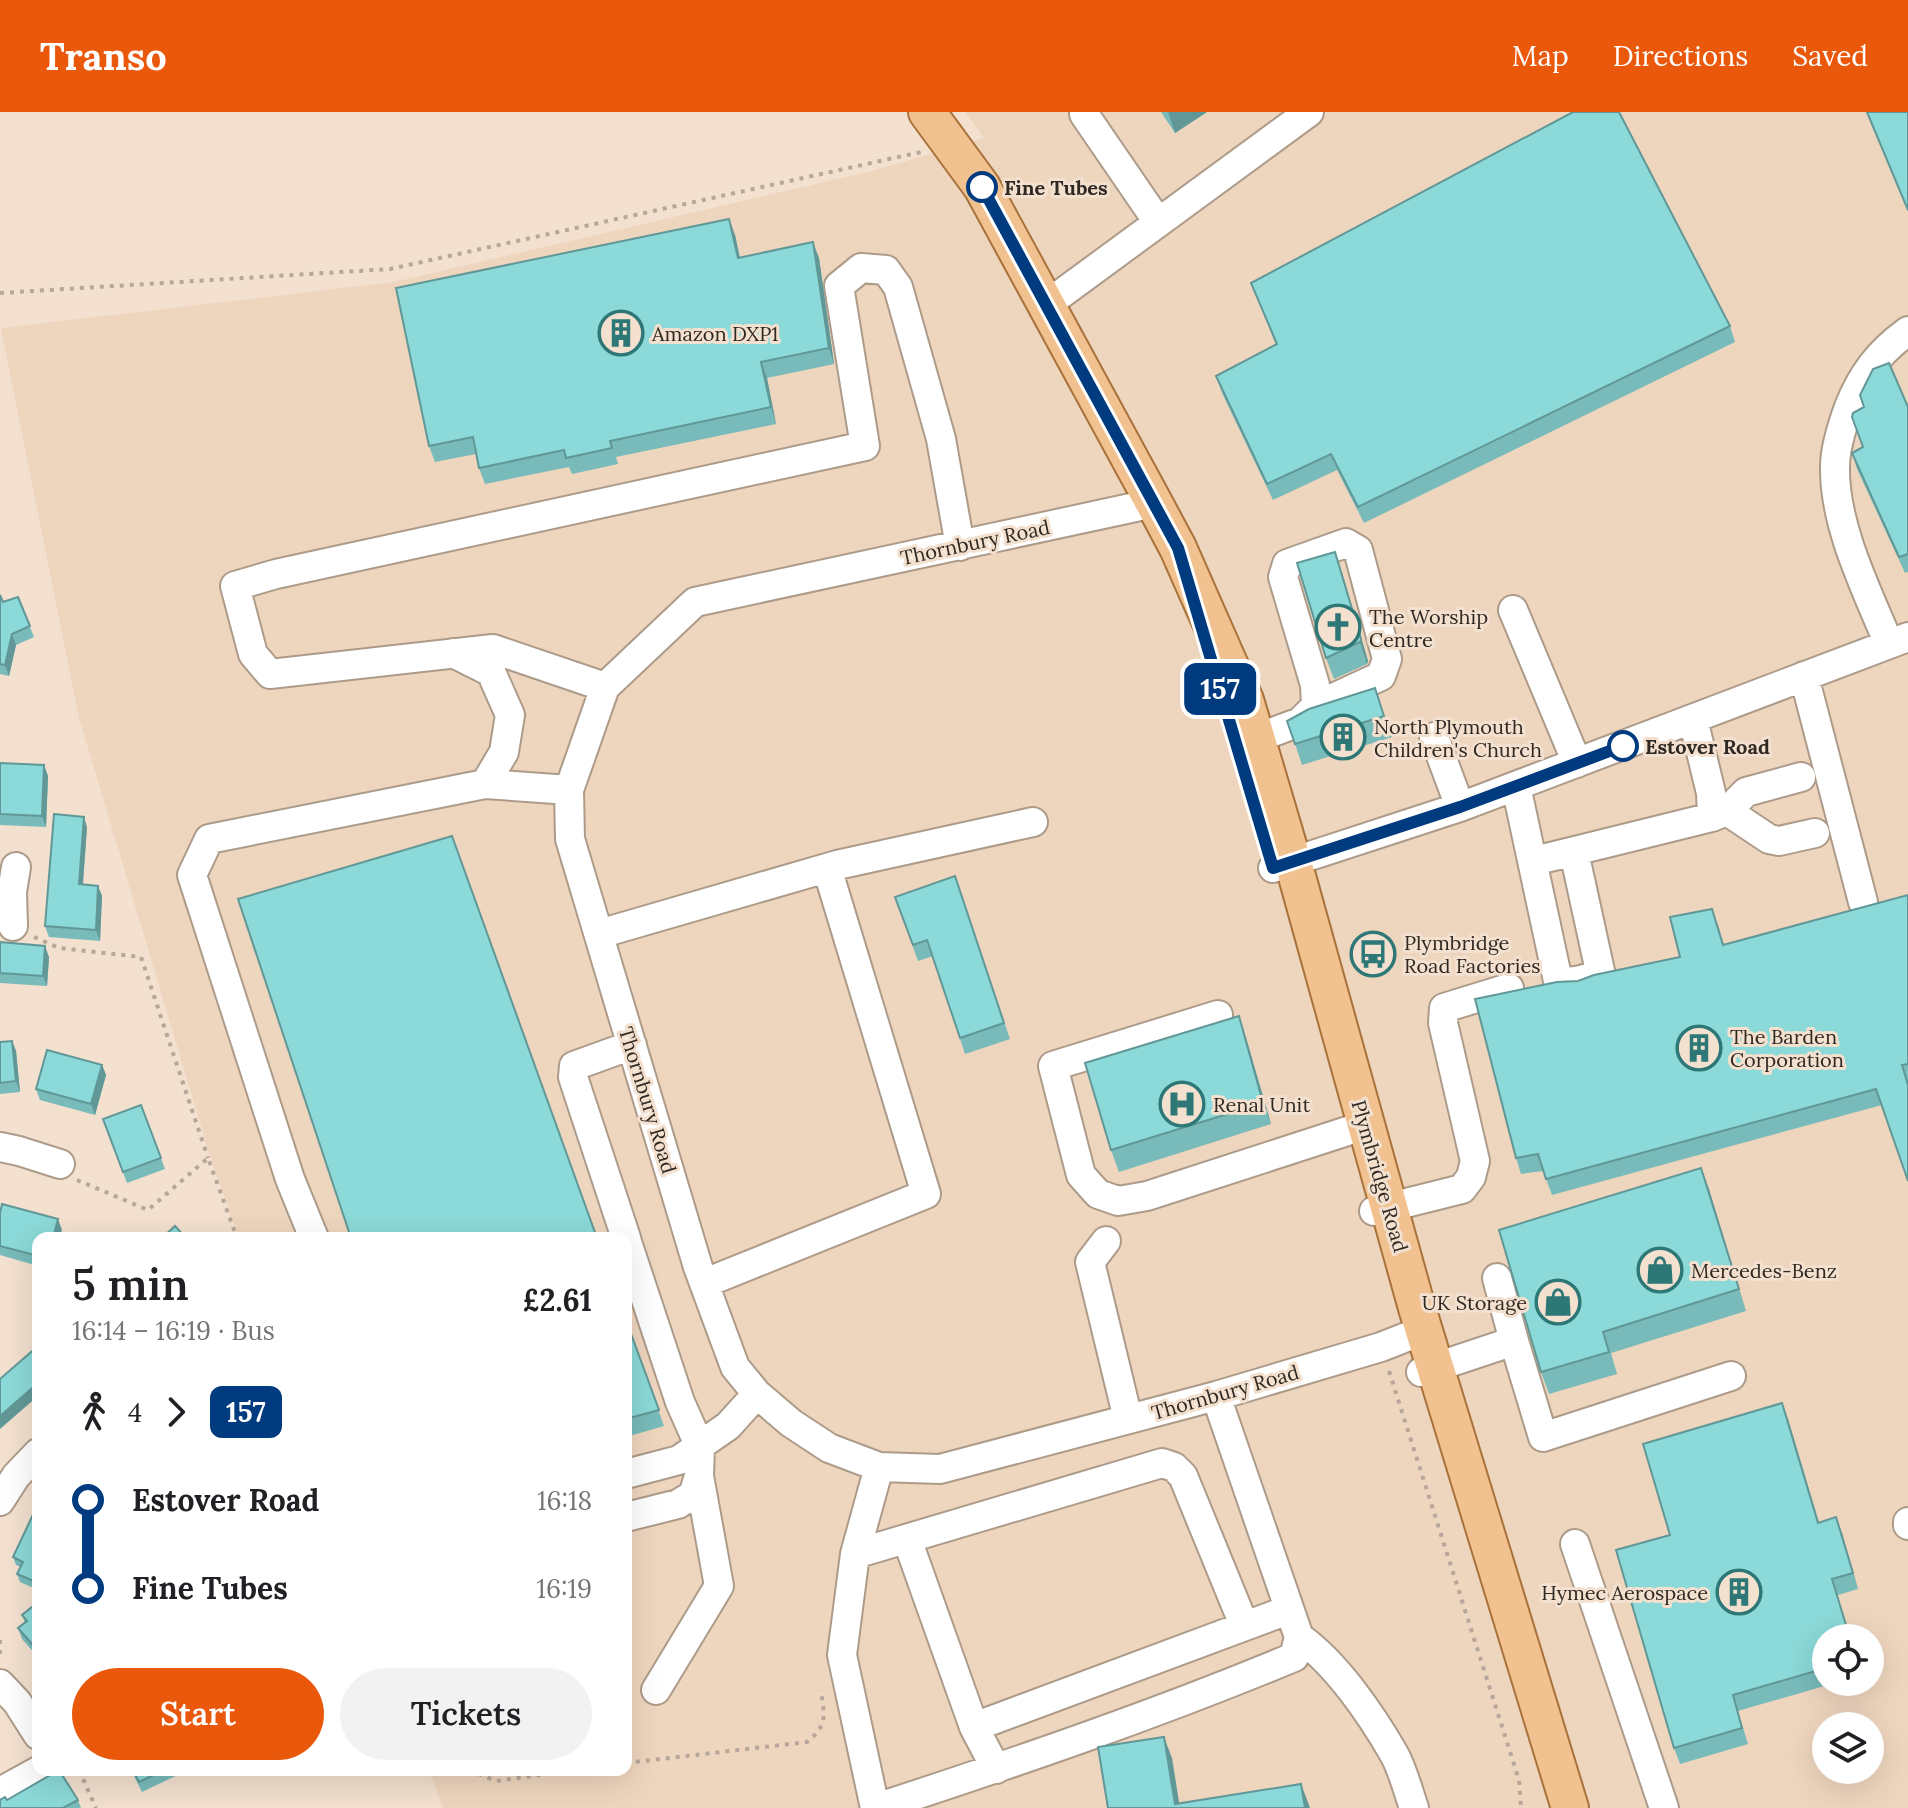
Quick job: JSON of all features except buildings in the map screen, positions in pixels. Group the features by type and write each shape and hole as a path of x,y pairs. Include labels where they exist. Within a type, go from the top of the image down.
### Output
{"main road":[{"name":"Plymbridge Road","path":"927,112 982,187 1178,548 1245,700 1257,738 1283,865"},
{"name":"Plymbridge Road","path":"1178,548 1283,865 1381,1209 1405,1337 1428,1370 1570,1808"},
{"name":"Plymbridge Road","path":"1428,1370 1551,1808"}],"street":[{"path":"1046,305 1309,112"},
{"path":"1084,114 1158,222"},
{"path":"605,687 493,649 270,674 253,654 235,586 276,574 865,446 839,286 861,268 886,270 898,287 941,439 960,546"},
{"path":"1283,865 1460,807 1898,640 1853,557 1840,508 1835,467 1842,425 1865,370 1886,347 1908,331"},
{"name":"Thornbury Road","path":"1154,503 695,602 605,687 569,790 570,839 705,1283 735,1367 757,1394 791,1423 829,1448 879,1467 940,1469 1216,1396 1405,1337"},
{"path":"1257,738 1300,722 1316,706 1381,676 1387,659 1358,550 1346,543 1287,564 1283,577 1315,685 1316,706"},
{"path":"1513,610 1577,763"},
{"path":"453,653 491,672 510,715 504,752 485,784"},
{"path":"1804,676 1863,902"},
{"path":"1693,719 1711,793 1720,814 1769,839 1779,841 1815,833"},
{"path":"1434,737 1460,807"},
{"path":"1534,861 1720,814 1746,792 1801,777"},
{"path":"312,1232 290,1179 192,875 209,839 485,784 569,790"},
{"path":"1516,786 1558,981 1587,980 1600,971 1574,852"},
{"path":"599,934 827,868 1033,822"},
{"path":"705,1283 926,1194 827,868"},
{"path":"9,884 13,926"},
{"path":"1381,1209 1462,1189 1471,1177 1475,1161 1443,1023 1444,1008 1509,988"},
{"path":"1218,1015 1053,1066 1081,1175 1098,1194 1118,1201 1147,1196 1358,1127"},
{"path":"624,1232 573,1077 574,1066 632,1045"},
{"path":"0,1147 60,1164"},
{"path":"1106,1241 1090,1262 1128,1419"},
{"path":"632,1257 680,1402 700,1447 699,1476 719,1586 656,1690"},
{"path":"1497,1278 1543,1437 1731,1376"},
{"path":"1428,1370 1514,1341"},
{"path":"632,1472 679,1460 700,1447 728,1426 757,1394"},
{"path":"1216,1396 1299,1637 1316,1649 1348,1687 1396,1756 1414,1808"},
{"path":"0,1501 16,1476 32,1459"},
{"path":"855,1554 1162,1463 1174,1467 1183,1476 1244,1625"},
{"path":"879,1467 855,1554 842,1655 876,1808 1201,1696 1294,1657 1299,1637"},
{"path":"632,1516 678,1504 693,1495 699,1476"},
{"path":"907,1539 974,1727 996,1769"},
{"path":"1575,1544 1664,1808"},
{"path":"974,1727 1288,1610"},
{"path":"0,1684 17,1702 32,1726"},
{"path":"0,1792 32,1774"}],"path":[{"path":"0,293 390,269 951,145"},
{"path":"13,926 59,948 141,957 235,1232"},
{"path":"60,1164 64,1174 148,1210 208,1158"},
{"path":"1405,1337 1519,1780 1521,1808"},
{"path":"0,1640 0,1656"},
{"path":"632,1762 807,1742 825,1724 821,1683"},
{"path":"82,1776 96,1808"},
{"path":"484,1776 496,1781 532,1776"}],"shaded area":[{"path":"965,112 1908,112 1908,1808 443,1808 431,1776 632,1776 632,1232 237,1232 209,1153 79,718 1,328 394,282 876,170 984,138"}],"bus line":[{"name":"157","path":"982,187 1178,548 1273,868 1460,807 1623,746"}],"place":[{"name":"Fine Tubes","path":"982,187"},
{"name":"Amazon DXP1","path":"621,333"},
{"name":"The Worship Centre","path":"1338,627"},
{"name":"North Plymouth Children's Church","path":"1343,737"},
{"name":"Estover Road","path":"1623,746"},
{"name":"Plymbridge Road Factories","path":"1373,954"},
{"name":"The Barden Corporation","path":"1699,1048"},
{"name":"Renal Unit","path":"1182,1104"},
{"name":"Mercedes-Benz","path":"1660,1270"},
{"name":"UK Storage","path":"1558,1302"},
{"name":"Hymec Aerospace","path":"1739,1592"}]}
